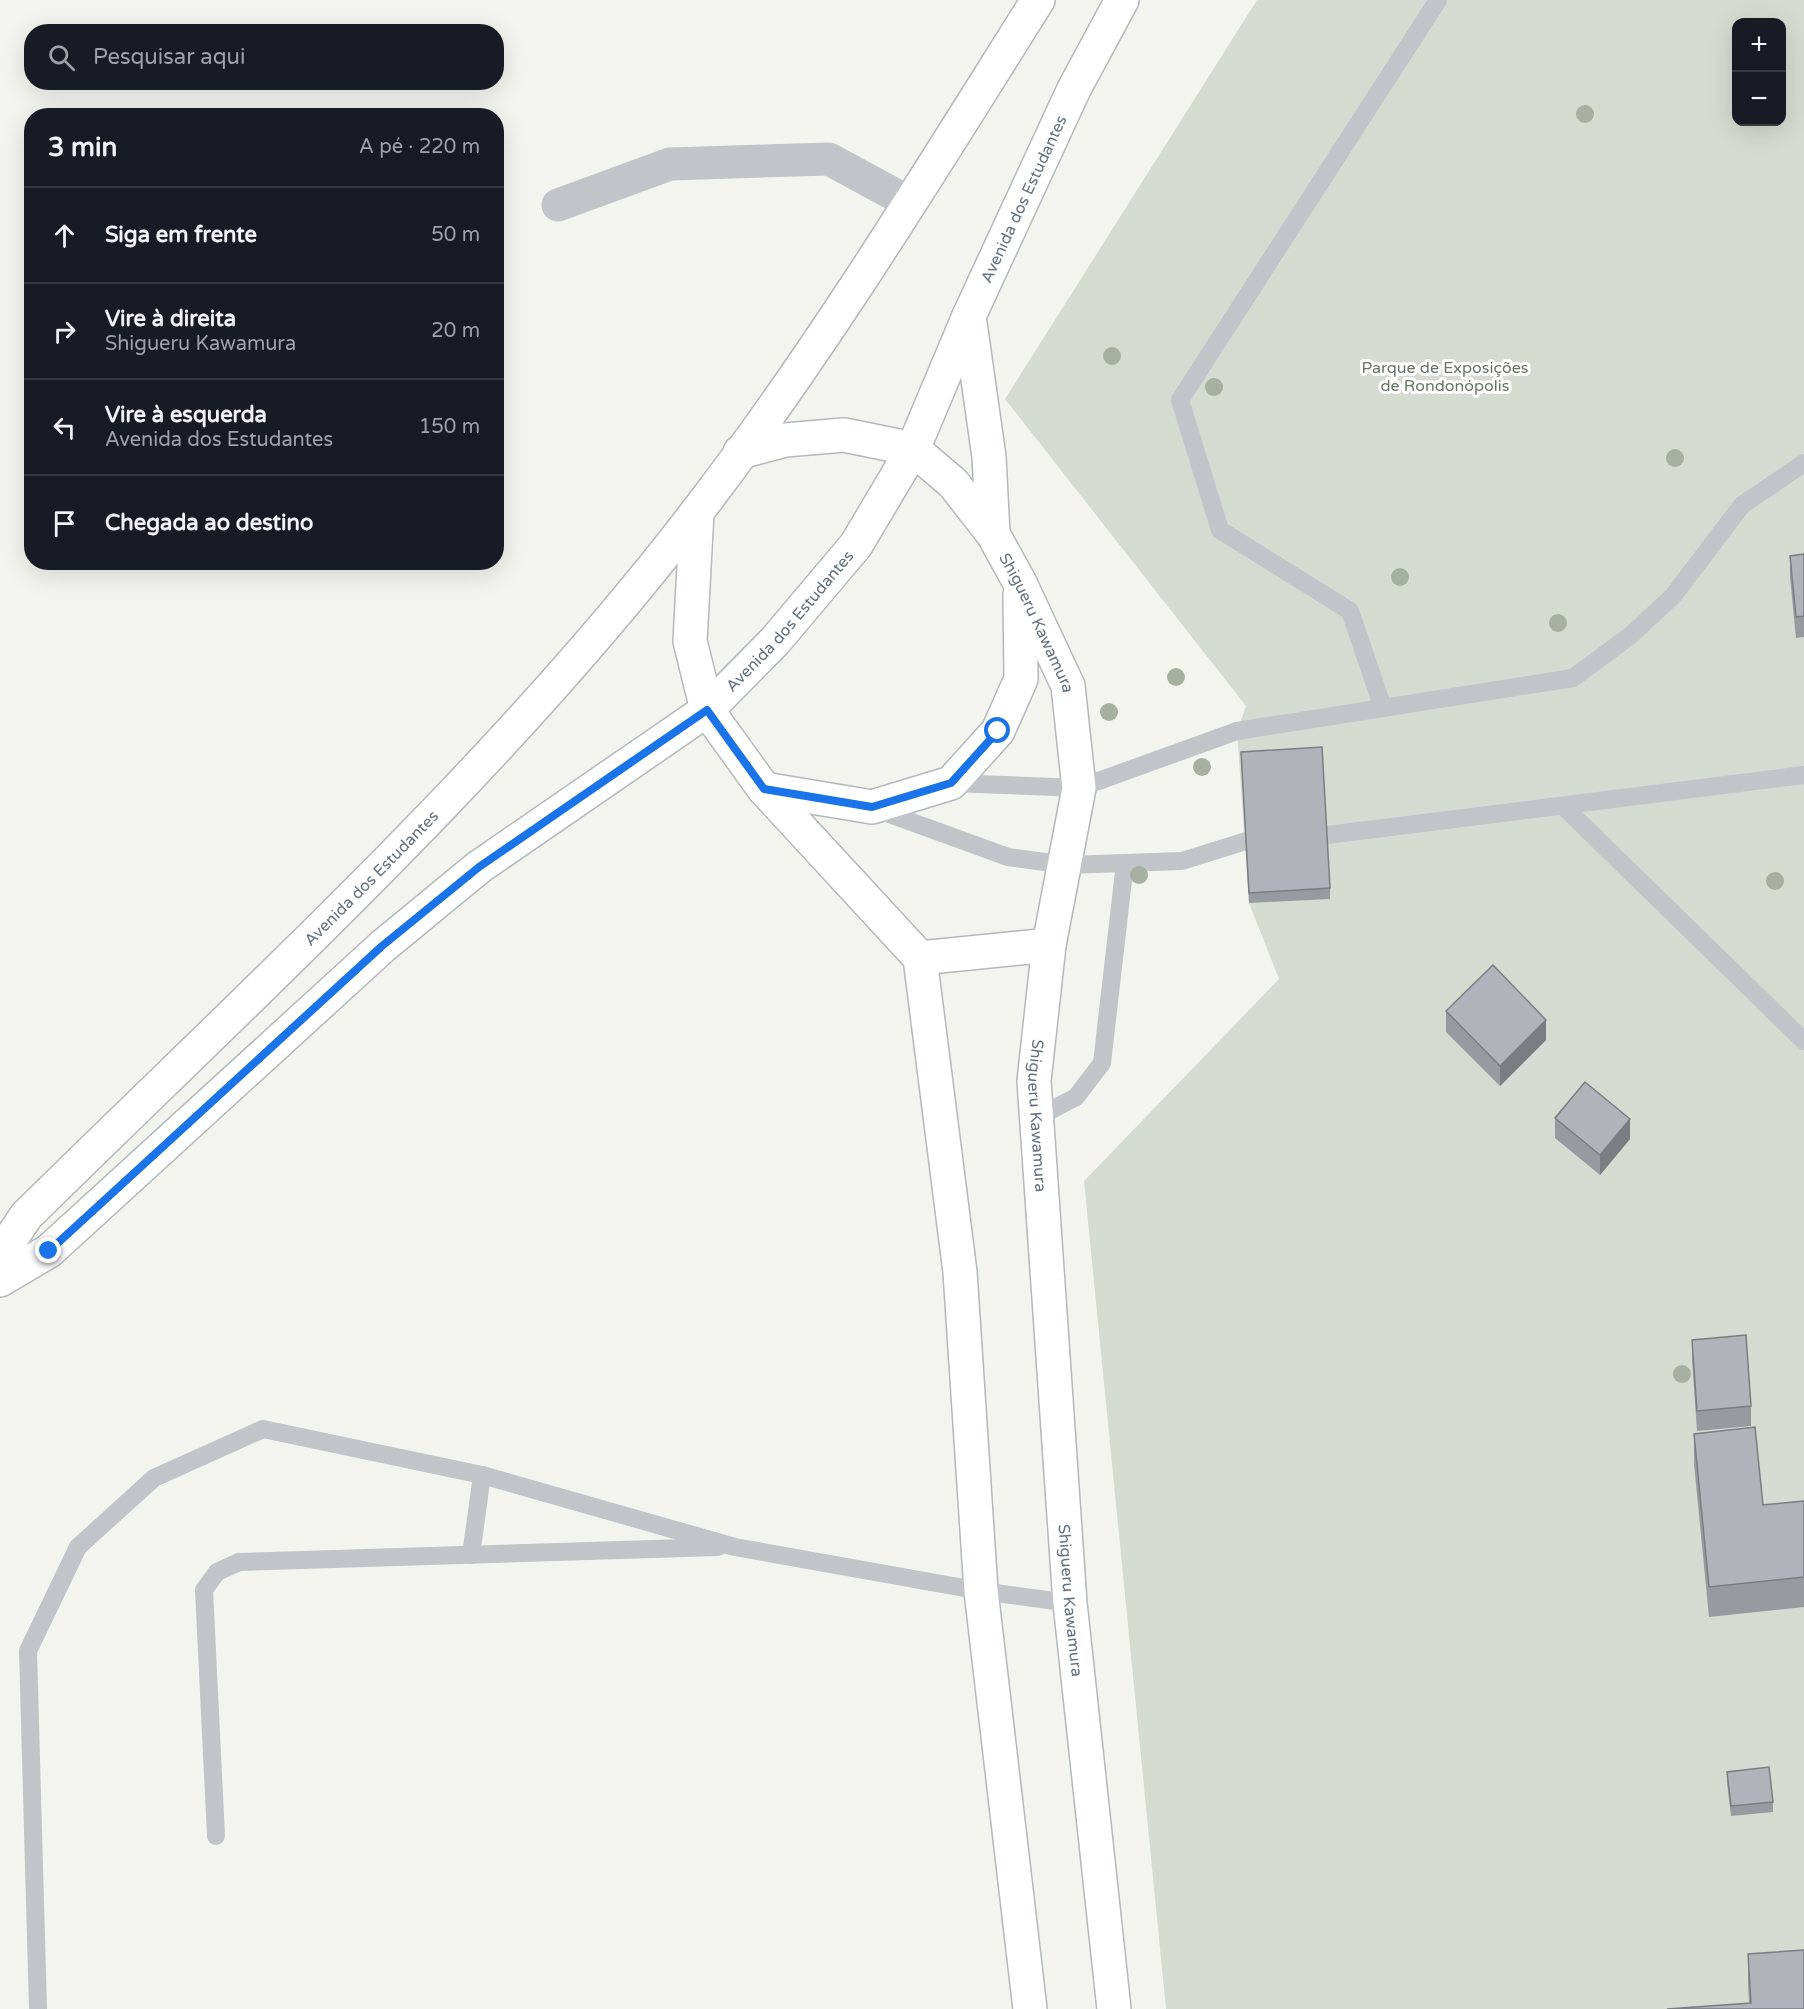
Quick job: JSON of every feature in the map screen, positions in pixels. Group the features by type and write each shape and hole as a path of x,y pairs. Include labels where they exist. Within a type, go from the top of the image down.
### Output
{"main road":[{"name":"Avenida dos Estudantes","path":"0,1255 26,1216 429,819 567,670 697,512 873,263 1038,0"},
{"name":"Avenida dos Estudantes","path":"0,1280 49,1251 382,946 479,867 707,710 776,640 856,545 913,449 969,316 1074,89 1122,0"},
{"path":"969,316 989,457 993,534"},
{"name":"Shigueru Kawamura","path":"740,452 785,440 843,435 913,449 953,483 993,534 1020,584 1068,686 1079,788 1067,865 1049,945 1034,1081 1070,1603 1114,2009"},
{"path":"697,512 690,641 707,710 764,789 920,958 960,1272 981,1591 1030,2009"},
{"path":"764,789 872,807 951,783 998,731 1021,679 1020,584"},
{"path":"920,958 1049,945"}],"street":[{"path":"558,205 670,164 829,159 910,203"}],"lane":[{"path":"1383,708 1350,611 1220,530 1180,400 1438,0"},
{"path":"951,783 1079,788 1237,731 1573,678 1631,635 1673,596 1742,505 1804,463"},
{"path":"1327,835 1804,775"},
{"path":"872,807 1008,857 1067,865 1182,861 1246,841"},
{"path":"1564,807 1804,1041"},
{"path":"1036,1118 1076,1097 1102,1063 1125,863"},
{"path":"38,2009 27,1651 78,1546 154,1478 262,1429 482,1474 735,1547 981,1591 1070,1603"},
{"path":"471,1555 482,1474"},
{"path":"216,1836 204,1590 218,1572 239,1562 735,1547"}],"green space":[{"name":"Parque de Exposições de Rondonópolis","path":"1257,0 1804,0 1804,2009 1166,2009 1084,1181 1279,979 1249,903 1237,731 1246,706 1005,399"}],"building":[{"path":"1804,554 1804,616 1796,617 1790,556"},
{"path":"1322,747 1330,888 1249,893 1241,752"},
{"path":"1493,965 1546,1020 1500,1066 1446,1011"},
{"path":"1585,1082 1630,1119 1600,1155 1555,1118"},
{"path":"1746,1335 1751,1406 1697,1411 1692,1340"},
{"path":"1755,1427 1763,1505 1804,1501 1804,1577 1709,1587 1694,1434"},
{"path":"1769,1767 1773,1802 1731,1806 1727,1772"},
{"path":"1804,1950 1804,2009 1667,2009 1751,2003 1748,1954"}],"route":[{"path":"49,1251 382,946 479,867 707,710 764,789 872,807 951,783 998,731"}]}
